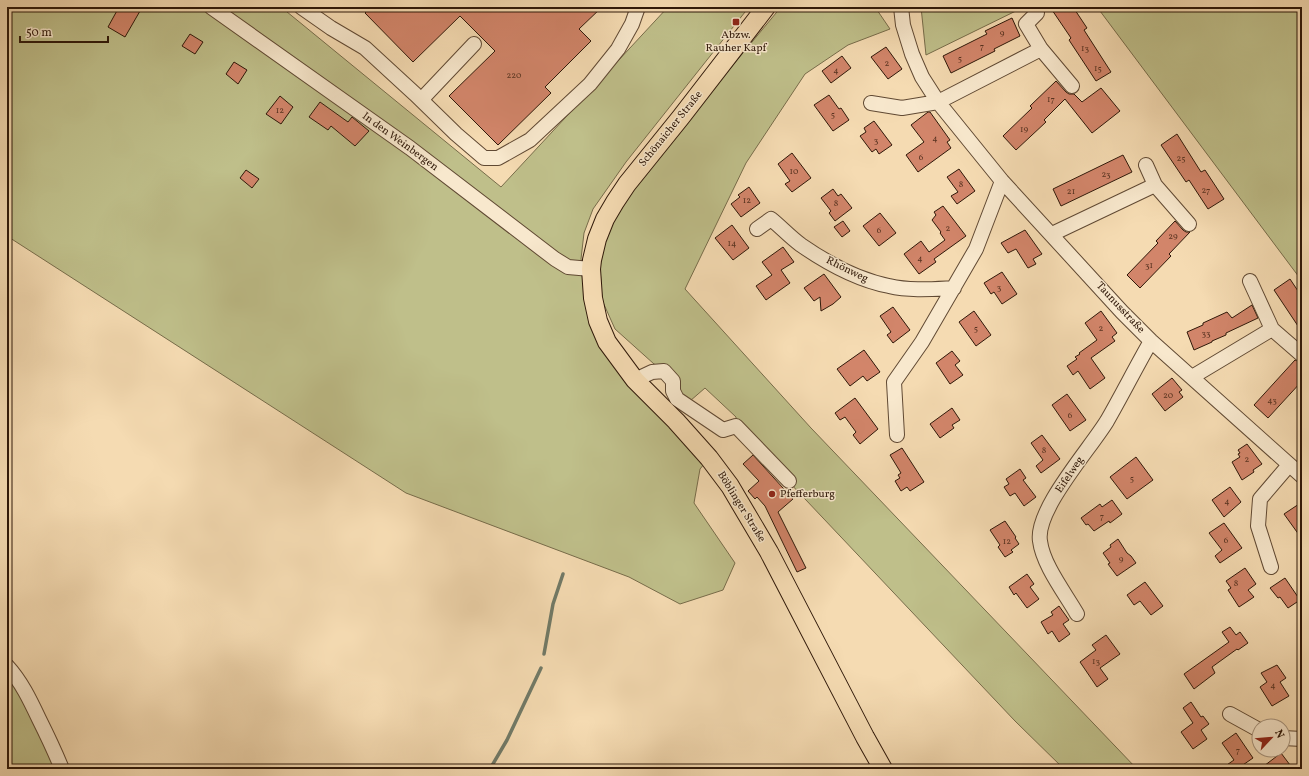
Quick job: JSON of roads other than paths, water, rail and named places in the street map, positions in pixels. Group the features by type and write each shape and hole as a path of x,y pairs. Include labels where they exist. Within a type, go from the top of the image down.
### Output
{"main road":[{"name":"Schönaicher Straße","path":"588,266 605,218 627,184 686,111 766,7"},
{"name":"Böblinger Straße","path":"588,266 592,298 598,321 608,342 636,380 709,458 730,486 740,514 769,552 864,736 883,769"}],"street":[{"name":"In den Weinbergen","path":"211,7 410,148 555,259 568,267 588,266"},
{"path":"301,7 331,28 364,48 456,134 484,158 498,158 530,140 590,84 618,49 632,24 638,7"},
{"name":"Taunusstraße","path":"901,7 903,25 912,54 922,77 938,102 1002,181 1122,312 1151,341 1302,476"},
{"path":"1037,13 1026,24 1041,49 1072,86"},
{"path":"421,100 474,44"},
{"path":"871,102 902,108 938,102 1041,49"},
{"path":"1146,166 1155,185 1189,224"},
{"path":"897,435 894,382 922,342 976,249 1002,181"},
{"path":"1052,234 1155,185"},
{"name":"Rhönweg","path":"757,228 771,219 800,244 834,265 868,281 890,287 914,289 954,288"},
{"path":"1250,281 1272,329 1302,355"},
{"path":"1192,377 1272,329"},
{"name":"Eifelweg","path":"1077,614 1042,554 1039,539 1043,519 1051,503 1106,421 1151,341"},
{"path":"636,380 652,372 664,371 673,381 673,391 677,399 724,430 736,426 789,482"},
{"path":"1271,567 1258,526 1260,499 1289,465"},
{"path":"7,666 14,673 27,695 54,748 62,769"},
{"path":"1230,714 1251,726"},
{"path":"1291,738 1302,739"}],"waterway":[{"path":"544,654 553,604 563,574"},
{"path":"490,769 507,740 541,668"}],"place":[{"name":"Abzw. Rauher Kapf","path":"736,22"},
{"name":"Pfefferburg","path":"772,494"}]}
